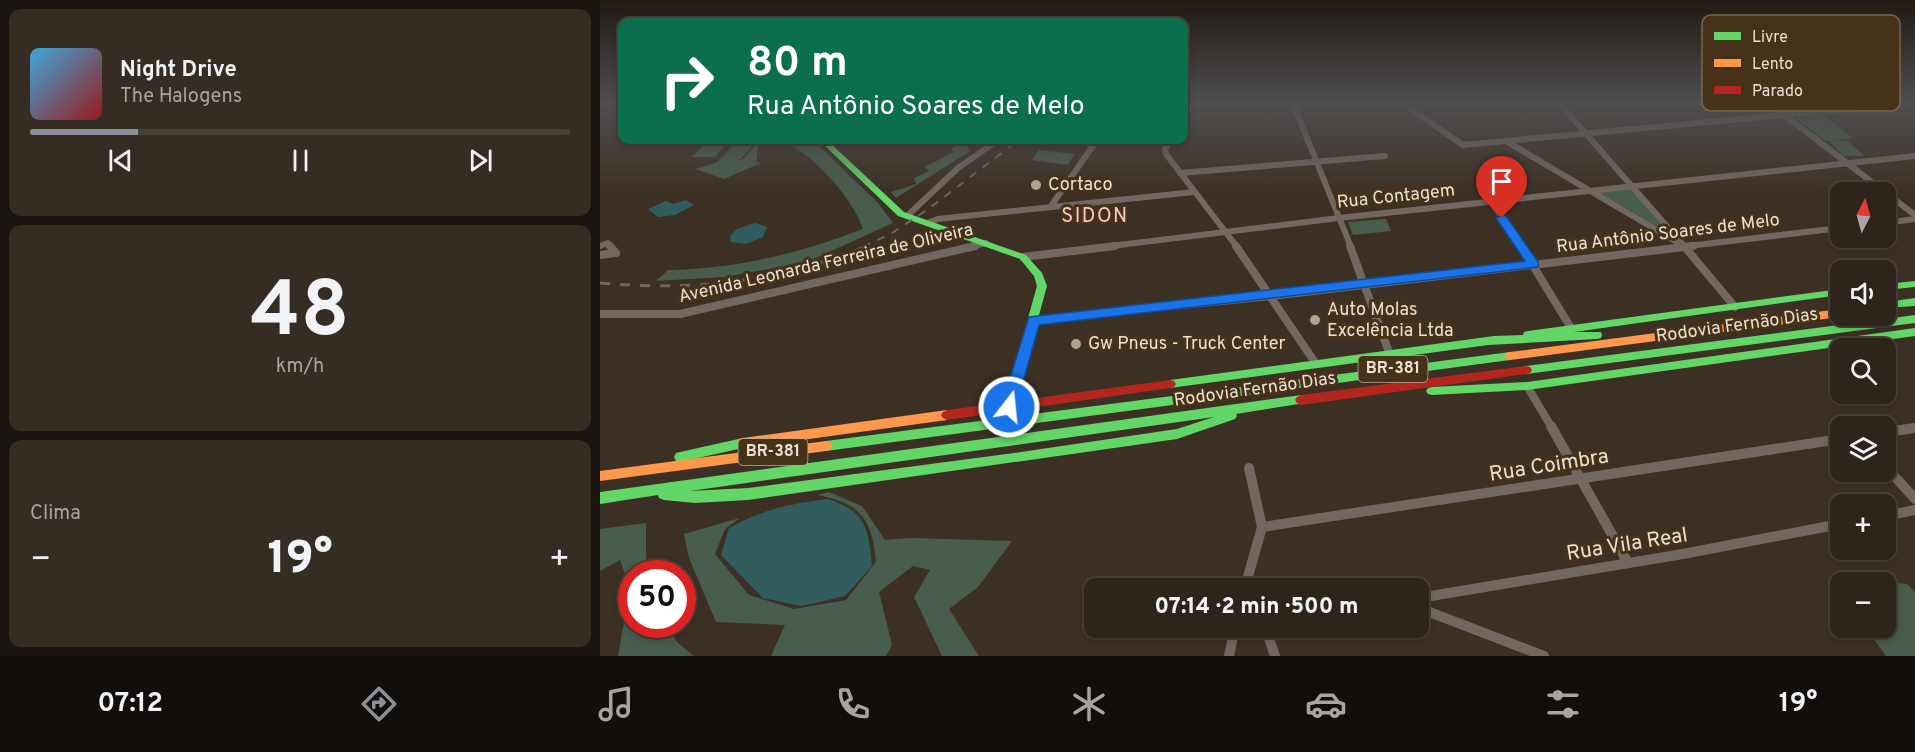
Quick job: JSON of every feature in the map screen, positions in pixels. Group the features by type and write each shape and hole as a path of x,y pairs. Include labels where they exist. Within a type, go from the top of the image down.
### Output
{"main road":[{"path":"827,144 901,214 1023,257 1040,275 1042,286 1009,407"},
{"path":"1896,286 1915,284"},
{"name":"Rodovia Fernão Dias","path":"636,470 675,458 743,443 1830,293"},
{"path":"1896,304 1915,302"},
{"name":"Rodovia Fernão Dias","path":"603,475 1337,377 1830,314"},
{"name":"Rodovia Fernão Dias","path":"600,498 1340,395 1915,319"},
{"path":"1488,341 1588,336 1753,320 1793,320"},
{"name":"Rodovia Fernão Dias","path":"1527,386 1915,332"},
{"name":"BR-381","path":"1340,395 1527,386"},
{"path":"641,492 695,497 748,494 1014,458 1177,434 1208,425 1249,408"}],"street":[{"path":"1305,135 1366,285 1390,355"},
{"path":"1448,135 1463,145 1569,135"},
{"path":"1586,135 1633,185 1735,307"},
{"path":"1811,135 1915,217"},
{"path":"1506,141 1685,247"},
{"path":"908,216 958,168 992,144"},
{"path":"1051,206 1094,144"},
{"path":"1168,144 1165,149 1166,154 1227,232 1316,364"},
{"path":"1180,173 1385,156"},
{"name":"Rua Contagem","path":"1023,257 1339,218 1915,156"},
{"path":"927,223 1051,206 1194,192"},
{"path":"1492,203 1534,264 1571,328"},
{"path":"1896,221 1915,217"},
{"name":"Rua Antônio Soares de Melo","path":"1033,320 1271,296 1830,229"},
{"name":"Avenida Leonarda Ferreira de Oliveira","path":"600,314 680,314 986,243"},
{"path":"600,255 616,253 602,244"},
{"path":"1527,386 1628,563"},
{"path":"1896,431 1915,428"},
{"name":"Rua Coimbra","path":"1262,527 1830,441"},
{"path":"1247,578 1262,527 1249,468"},
{"path":"1896,478 1915,500"},
{"path":"1896,514 1915,510"},
{"name":"Rua Vila Real","path":"1429,596 1830,526"},
{"path":"1429,612 1544,656"},
{"path":"1229,656 1233,638"},
{"path":"1269,638 1275,656"}],"green space":[{"path":"1817,135 1849,135 1853,138 1834,141 1848,141 1864,156 1844,156 1829,141 1825,141"},
{"path":"704,144 726,144 715,157 692,157"},
{"path":"734,144 754,144 739,161 759,144 756,162 761,163 724,179 695,169 718,162"},
{"path":"788,144 817,144 878,203 893,223 807,262 724,277 656,281 668,270 718,267 768,258 863,229 840,189 815,162"},
{"path":"965,144 970,151 896,198 891,192 916,184 914,178 929,171 925,167 954,152 951,148"},
{"path":"1039,150 1075,154 1068,165 1032,160"},
{"path":"1631,187 1677,241 1591,191"},
{"path":"1386,219 1391,231 1353,235 1348,222"},
{"path":"829,492 862,506 885,540 910,538 1012,541 978,587 949,609 979,656 942,656 914,597 930,570 913,566 879,592 892,645 886,656 771,656 785,625 716,622 696,575 696,560 689,558 684,534 740,518 725,529 715,554 749,595 794,609 846,600 876,562 871,535 862,515 854,508 832,498 817,495"},
{"path":"646,523 646,560 618,560 600,571 600,529"},
{"path":"1896,583 1907,584 1915,592 1915,656 1886,656 1873,638 1896,638"},
{"path":"621,638 675,638 694,656 618,656"}],"water":[{"path":"686,200 694,205 675,215 658,217 648,209 666,201 673,204"},
{"path":"755,223 767,227 763,237 746,244 731,242 730,236 737,229"},
{"path":"828,499 841,504 858,516 869,541 872,566 845,596 802,606 763,598 721,555 729,528 777,508"}],"railway":[{"path":"863,247 892,233 927,210 1015,144"},
{"path":"600,283 670,286 735,281 800,269 867,246"}],"traffic: fast":[{"path":"827,144 901,214 1023,257 1039,275 1042,286 1009,407"},
{"path":"1896,286 1915,284"},
{"path":"1528,335 1830,293"},
{"path":"1896,304 1915,302"},
{"path":"1526,370 1915,319"},
{"path":"1527,386 1915,332"},
{"path":"1488,341 1597,335"},
{"path":"1170,384 1494,340"},
{"path":"826,446 1510,356"},
{"path":"1432,391 1527,386"},
{"path":"600,498 1301,400"},
{"path":"664,494 695,497 748,494 1014,458 1177,434 1231,416"},
{"path":"680,457 743,443"}],"traffic: slow":[{"path":"1510,356 1830,314"},
{"path":"743,443 947,415"},
{"path":"600,476 826,446"}],"traffic: jam":[{"path":"1301,400 1526,370"},
{"path":"947,415 1170,384"}],"place":[{"name":"Cortaco","path":"1036,185"},
{"name":"Auto Molas Excelência Ltda","path":"1315,320"},
{"name":"Gw Pneus - Truck Center","path":"1076,344"}],"district":[{"name":"SIDON","path":"1095,217"}],"route":[{"path":"1009,407 1033,320 1271,296 1534,264 1502,218"}]}
